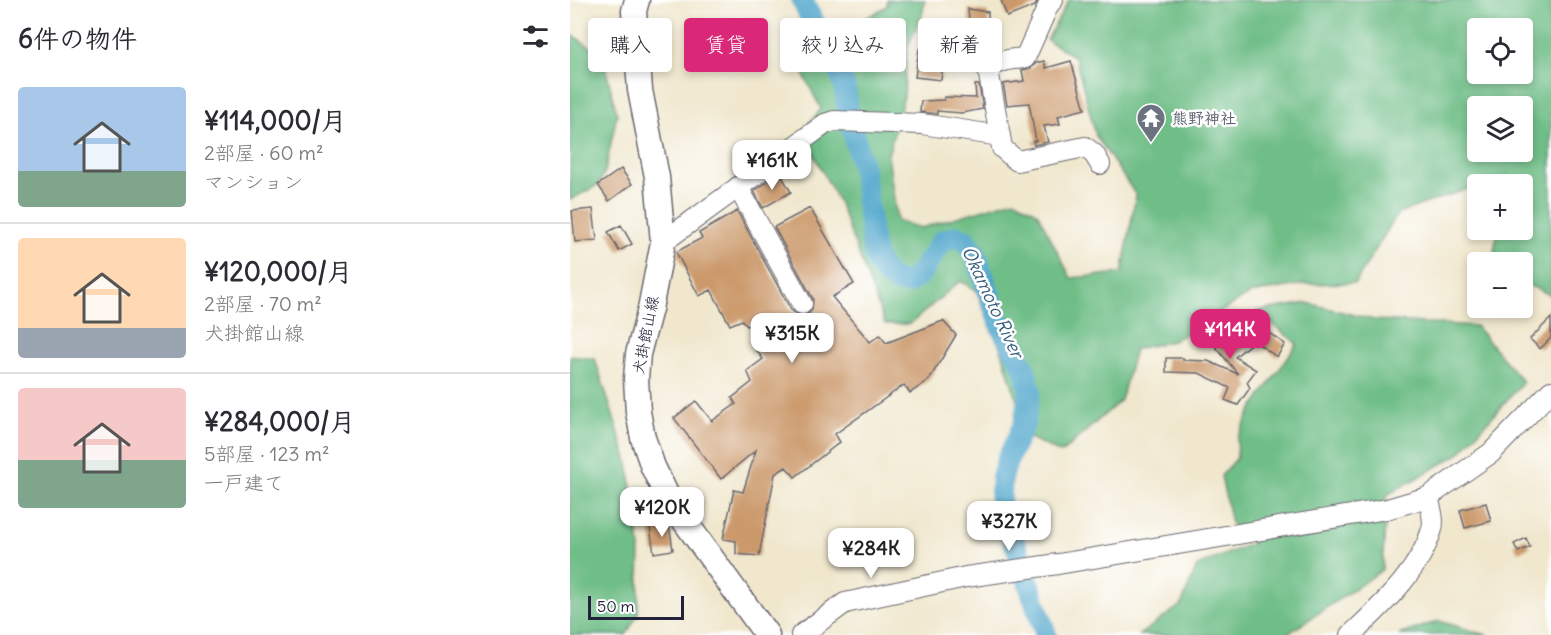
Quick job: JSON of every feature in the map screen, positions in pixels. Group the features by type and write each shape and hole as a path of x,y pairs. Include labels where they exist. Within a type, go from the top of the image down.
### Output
{"main road":[{"name":"犬掛館山線","path":"637,0 634,11 640,90 657,177 663,242 650,309 638,354 636,379 638,412 643,438 653,467 668,498 767,635"}],"street":[{"path":"1053,0 1049,4 1025,58 1006,60 995,64 988,70 1002,148 1017,160 1085,147 1094,153 1100,164"},
{"path":"663,242 825,124 834,121 922,124 1000,136"},
{"path":"738,187 802,303"},
{"path":"801,635 845,603 966,577 1058,564 1387,509 1428,497 1491,453 1551,391"},
{"path":"1352,635 1380,607 1418,559 1433,527 1428,497"}],"green space":[{"path":"887,0 925,0 922,16 918,18 918,25 907,48 906,64 906,18 866,18 887,6"},
{"path":"1069,0 1551,0 1551,295 1533,287 1533,252 1494,251 1496,240 1533,240 1533,174 1467,174 1467,189 1398,213 1355,283 1305,284 1251,293 1173,341 1135,349 1121,400 1061,453 1028,437 1002,352 976,290 960,281 910,324 885,324 840,205 802,132 821,109 802,72 906,72 904,96 888,155 897,221 921,228 1014,200 1037,212 1071,278 1122,273 1136,195 1096,136 1075,57 1047,40"},
{"path":"570,34 588,45 588,72 606,72 617,114 605,172 598,185 570,200"},
{"path":"1307,303 1374,320 1476,326 1523,382 1459,454 1387,495 1382,570 1286,635 1139,635 1181,605 1197,566 1253,543 1231,523 1221,476 1237,458 1237,439 1252,409 1297,344 1257,311"},
{"path":"570,356 595,359 628,462 640,548 638,614 626,635 570,635"},
{"path":"1439,621 1487,635 1398,635"}],"building":[{"path":"1001,0 1038,0 1035,6 1007,17"},
{"path":"968,9 988,12 988,18 969,18"},
{"path":"918,56 918,72 942,72 941,80 915,77"},
{"path":"1044,61 1046,68 1071,61 1085,109 1058,116 1060,124 1044,126 1048,142 1034,145 1033,141 1036,141 1029,103 1007,105 1003,84 1024,81 1022,70"},
{"path":"975,85 979,85 983,109 962,113 920,112 921,101 944,100 944,97 976,98"},
{"path":"621,169 632,184 609,201 598,185"},
{"path":"780,173 791,192 763,208 754,191"},
{"path":"810,208 854,284 832,297 870,342 880,335 886,343 943,321 956,335 929,380 910,393 904,385 835,434 840,442 795,477 786,467 775,474 759,556 736,554 736,541 723,539 734,490 743,492 756,450 721,479 674,418 696,401 712,421 736,404 732,398 752,382 747,371 763,359 755,348 766,341 752,323 747,326 742,320 730,325 711,290 699,296 676,252 702,238 699,233 737,211 791,310 796,314 807,315 812,310 813,299 774,227"},
{"path":"593,209 597,240 575,242 572,211"},
{"path":"621,225 632,244 619,251 608,232"},
{"path":"1551,318 1551,338 1540,349 1530,339"},
{"path":"1253,322 1285,344 1277,357 1254,341 1235,357 1256,370 1247,382 1250,388 1238,405 1225,400 1230,388 1199,373 1166,372 1166,358 1183,358 1183,360 1208,361 1238,374 1211,341 1234,323 1244,335"},
{"path":"1486,503 1491,521 1465,528 1460,510"},
{"path":"669,524 673,550 654,553 650,527"},
{"path":"1526,538 1530,547 1518,552 1514,544"}],"waterway":[{"name":"Okamoto River","path":"802,0 835,58 845,88 849,117 863,169 873,248 878,264 897,282 908,283 919,275 942,241 957,236 965,240 974,251 1001,327 1024,367 1030,390 1024,424 1002,478 1000,505 1046,635"}],"place":[{"name":"熊野神社","path":"1151,144"}]}
